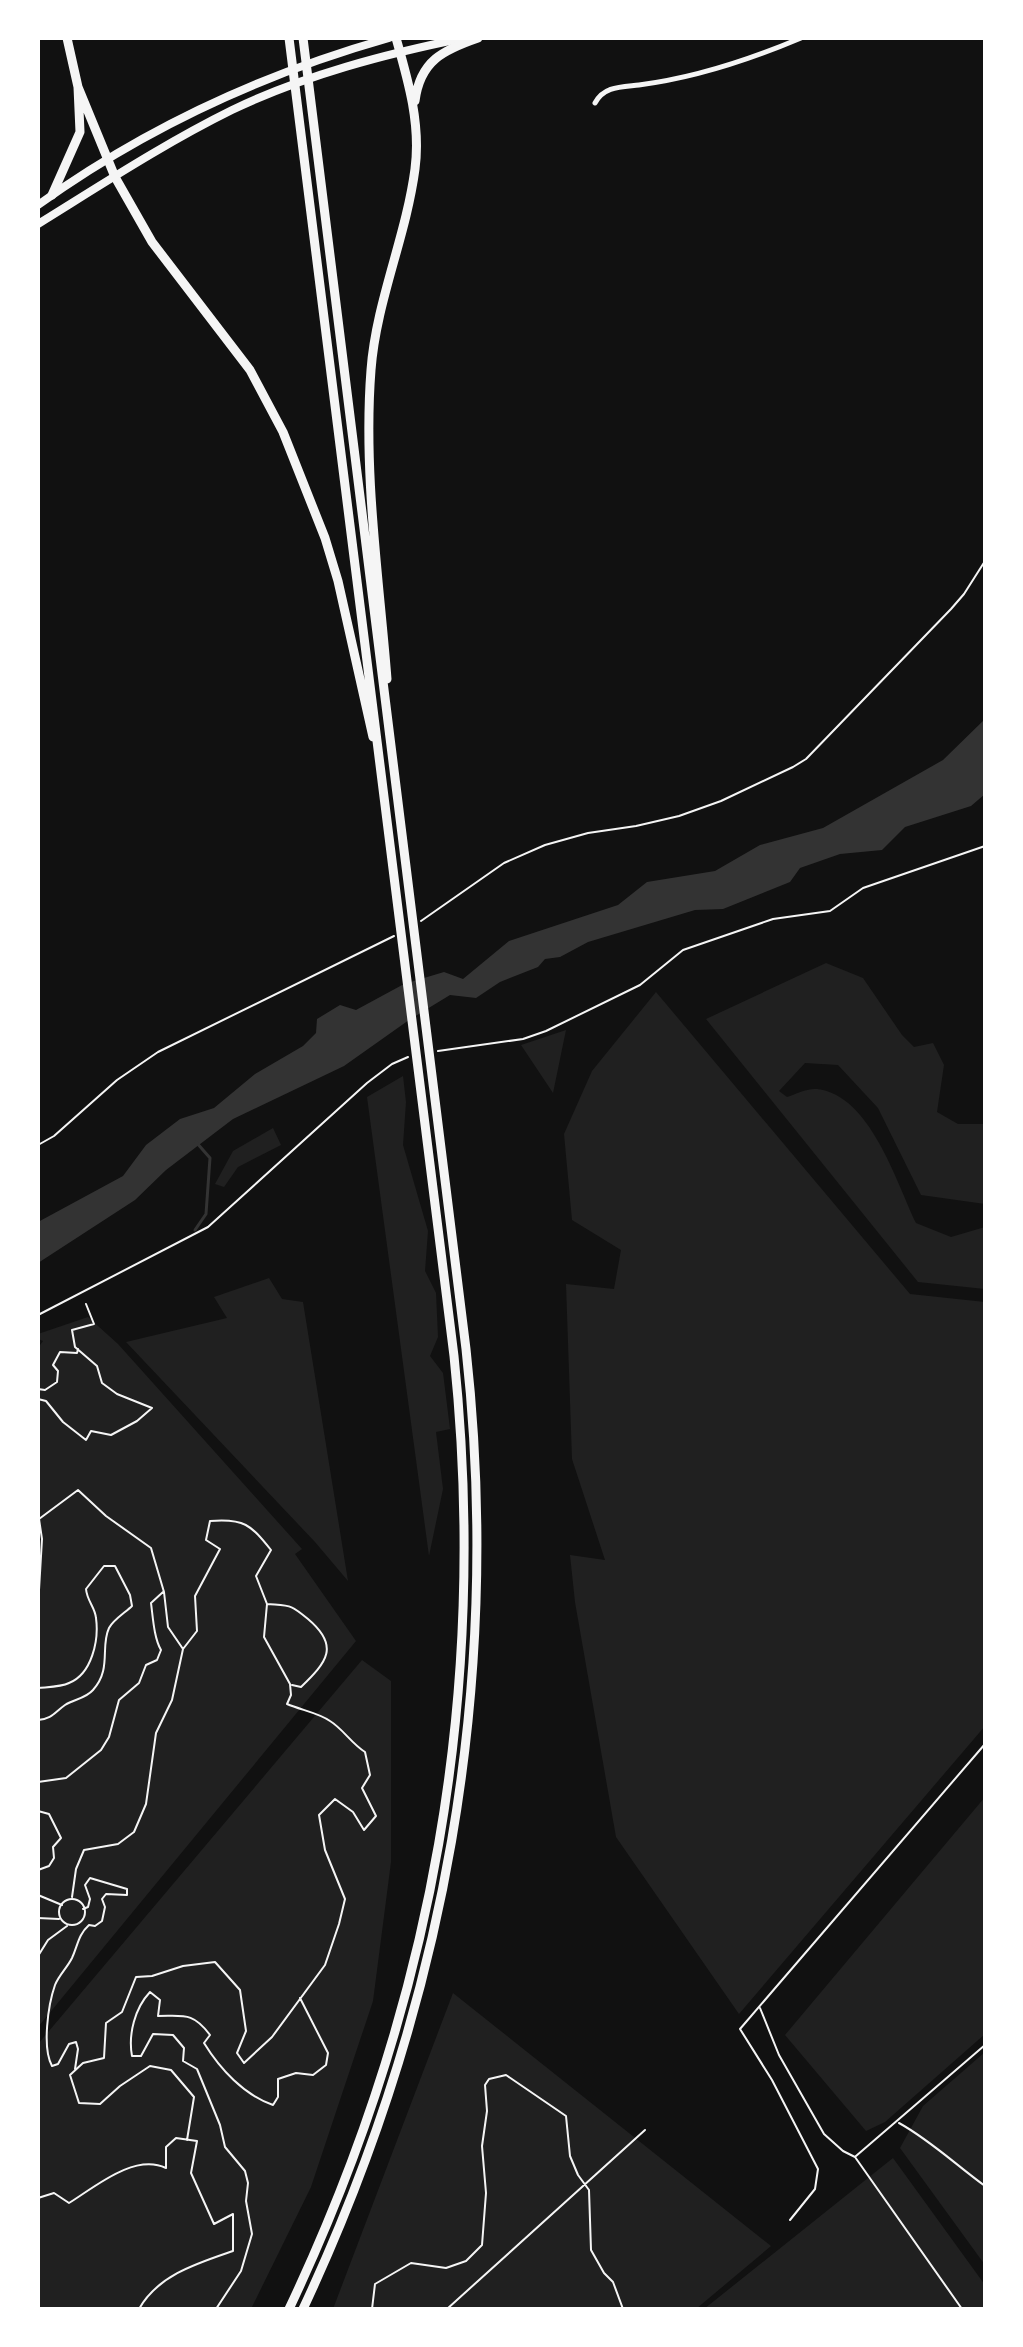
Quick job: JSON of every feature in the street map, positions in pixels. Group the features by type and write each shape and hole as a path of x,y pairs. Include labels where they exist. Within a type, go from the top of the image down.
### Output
{"highway":[{"path":"67,38 78,87 115,177 152,242 250,370 283,432 325,538 338,581 382,771"},
{"path":"289,38 426,1126 454,1356 465,1480 465,1604 457,1727 439,1850 402,2012 345,2183 289,2309"},
{"path":"303,38 466,1349 477,1469 478,1590 466,1749 440,1907 408,2036 361,2175 303,2309"},
{"path":"396,38 414,111"},
{"path":"398,814 368,418 371,365 415,170 416,90 432,61 452,47 478,38"},
{"path":"52,195 80,132 78,87"}],"main road":[{"path":"38,205 107,159 204,105 317,59 389,38"},
{"path":"38,224 231,111 319,76 400,51 464,38"}],"street":[{"path":"595,103 600,94 610,89 655,83 729,65 801,38"}],"path":[{"path":"417,924 504,863 545,845 588,833 679,816 721,801 806,759 951,609 985,561"},
{"path":"436,1051 523,1039 546,1031 640,985 683,950 773,919 830,911 863,888 985,846"},
{"path":"38,1145 54,1136 117,1080 158,1052 397,934"},
{"path":"38,1315 208,1227 367,1083 407,1057"},
{"path":"38,1399 46,1401 63,1422 86,1440 91,1431 111,1435 137,1421 152,1408 117,1394 102,1383 97,1366 75,1347 72,1330 94,1324 86,1304"},
{"path":"38,1389 45,1390 57,1382 58,1371 53,1365 60,1352 77,1353 78,1349"},
{"path":"38,1607 42,1539 39,1519 78,1490 106,1516 151,1548 164,1592 168,1627 183,1649"},
{"path":"72,1897 76,1869 84,1850 118,1844 134,1832 146,1804 156,1733 172,1700 183,1649 197,1631 195,1596 220,1549 206,1540 210,1521 230,1520 252,1526 271,1550 256,1576 267,1604 264,1637 290,1684 291,1695 287,1704 338,1726 352,1744 365,1752 370,1775 362,1788 376,1816 364,1830 353,1812 335,1799 319,1815 325,1850 345,1899 325,1965 272,2037 244,2063 237,2053 246,2031 240,1990 215,1962 136,1977 122,2012 106,2023 104,2058 83,2063 70,2075 79,2103 100,2104 150,2066 171,2070 194,2097 187,2140"},
{"path":"38,1688 69,1683 93,1659 97,1616 87,1599 86,1589 104,1566 115,1566 130,1595 132,1606 109,1628 102,1674 95,1688 57,1714 38,1720"},
{"path":"38,1782 66,1778 101,1750 109,1737 119,1700 139,1683 146,1665 157,1660 161,1650 155,1640 156,1625 151,1603 164,1592"},
{"path":"267,1604 294,1606 322,1629 327,1642 325,1661 317,1673 301,1687 290,1684"},
{"path":"790,2220 815,2189 818,2169 772,2080 740,2029 985,1744"},
{"path":"38,1811 49,1814 61,1838 53,1847 54,1858 49,1866 38,1870"},
{"path":"75,2070 76,2042 69,2044 58,2064 52,2066 48,2059 45,2035 50,2002 81,1933 89,1925 95,1926 102,1921 105,1907 102,1899 106,1894 127,1895 127,1889 90,1878 85,1885 90,1899 88,1907 83,1909"},
{"path":"38,1895 62,1905"},
{"path":"38,1956 48,1940 84,1918 80,1901 72,1897 65,1900 60,1919"},
{"path":"38,1918 60,1919 69,1925"},
{"path":"216,2309 241,2271 252,2234 245,2171 225,2147 220,2125 197,2069 183,2061 184,2048 173,2035 153,2034 141,2056 132,2056 130,2046 139,2003 150,1992 160,2000 158,2016 190,2016 200,2022 210,2035 204,2043 215,2061 246,2091 260,2101 273,2105 278,2097 278,2079 296,2073 313,2075 326,2065 328,2053 300,1998"},
{"path":"760,2006 779,2055 824,2134 855,2157 962,2309"},
{"path":"855,2157 985,2045"},
{"path":"372,2309 375,2284 387,2275 411,2263 446,2268 466,2261 482,2245 486,2193 482,2146 487,2111 485,2085 497,2075 514,2078 566,2116 570,2156 589,2190 591,2250 613,2282 623,2309"},
{"path":"898,2122 925,2137 948,2160 985,2186"},
{"path":"447,2309 645,2130"},
{"path":"38,2198 54,2193 69,2203 134,2165 157,2164 166,2168 166,2147 176,2138 197,2141 191,2173 214,2224 233,2214 233,2251 171,2276 139,2309"}],"shaded area":[{"path":"985,719 985,794 971,806 905,827 882,850 840,854 800,868 790,882 723,909 695,910 588,942 560,957 545,959 538,967 500,982 476,998 450,995 344,1066 233,1119 166,1170 135,1200 38,1263 38,1222 123,1176 146,1145 180,1119 214,1108 255,1074 303,1046 316,1033 317,1019 340,1005 356,1010 404,984 444,972 463,979 509,941 618,905 647,882 715,871 760,845 823,828 943,760"},
{"path":"826,963 863,978 902,1035 914,1047 933,1043 944,1065 937,1112 958,1124 985,1124 985,1204 921,1195 878,1108 838,1065 805,1063 779,1091 787,1097 817,1089 836,1095 852,1107 879,1142 916,1223 951,1237 985,1227 985,1289 918,1282 706,1019"},
{"path":"656,992 910,1294 985,1302 985,1726 739,2014 616,1837 575,1602 570,1555 605,1560 572,1459 566,1284 614,1289 621,1250 572,1220 564,1134 592,1071"},
{"path":"566,1030 553,1093 521,1045"},
{"path":"403,1076 406,1102 403,1145 428,1231 425,1271 436,1293 438,1337 430,1356 443,1373 450,1429 436,1432 443,1489 429,1556 367,1097"},
{"path":"273,1128 281,1145 238,1167 224,1187 215,1184 233,1151"},
{"path":"269,1278 282,1299 303,1302 348,1581 126,1342 227,1318 214,1297"},
{"path":"88,1317 118,1344 302,1549 295,1554 356,1641 38,2027 38,1348 43,1341 38,1339 38,1334"},
{"path":"362,1660 391,1681 391,1862 373,2001 311,2187 251,2309 38,2309 38,2044"},
{"path":"985,1797 985,2034 885,2122 866,2131 785,2035"},
{"path":"453,1993 771,2246 696,2309 333,2309"},
{"path":"985,2052 985,2265 900,2148 923,2106"},
{"path":"893,2158 985,2285 985,2309 704,2309"}],"waterway":[{"path":"195,1230 206,1214 210,1158 196,1142"}]}
